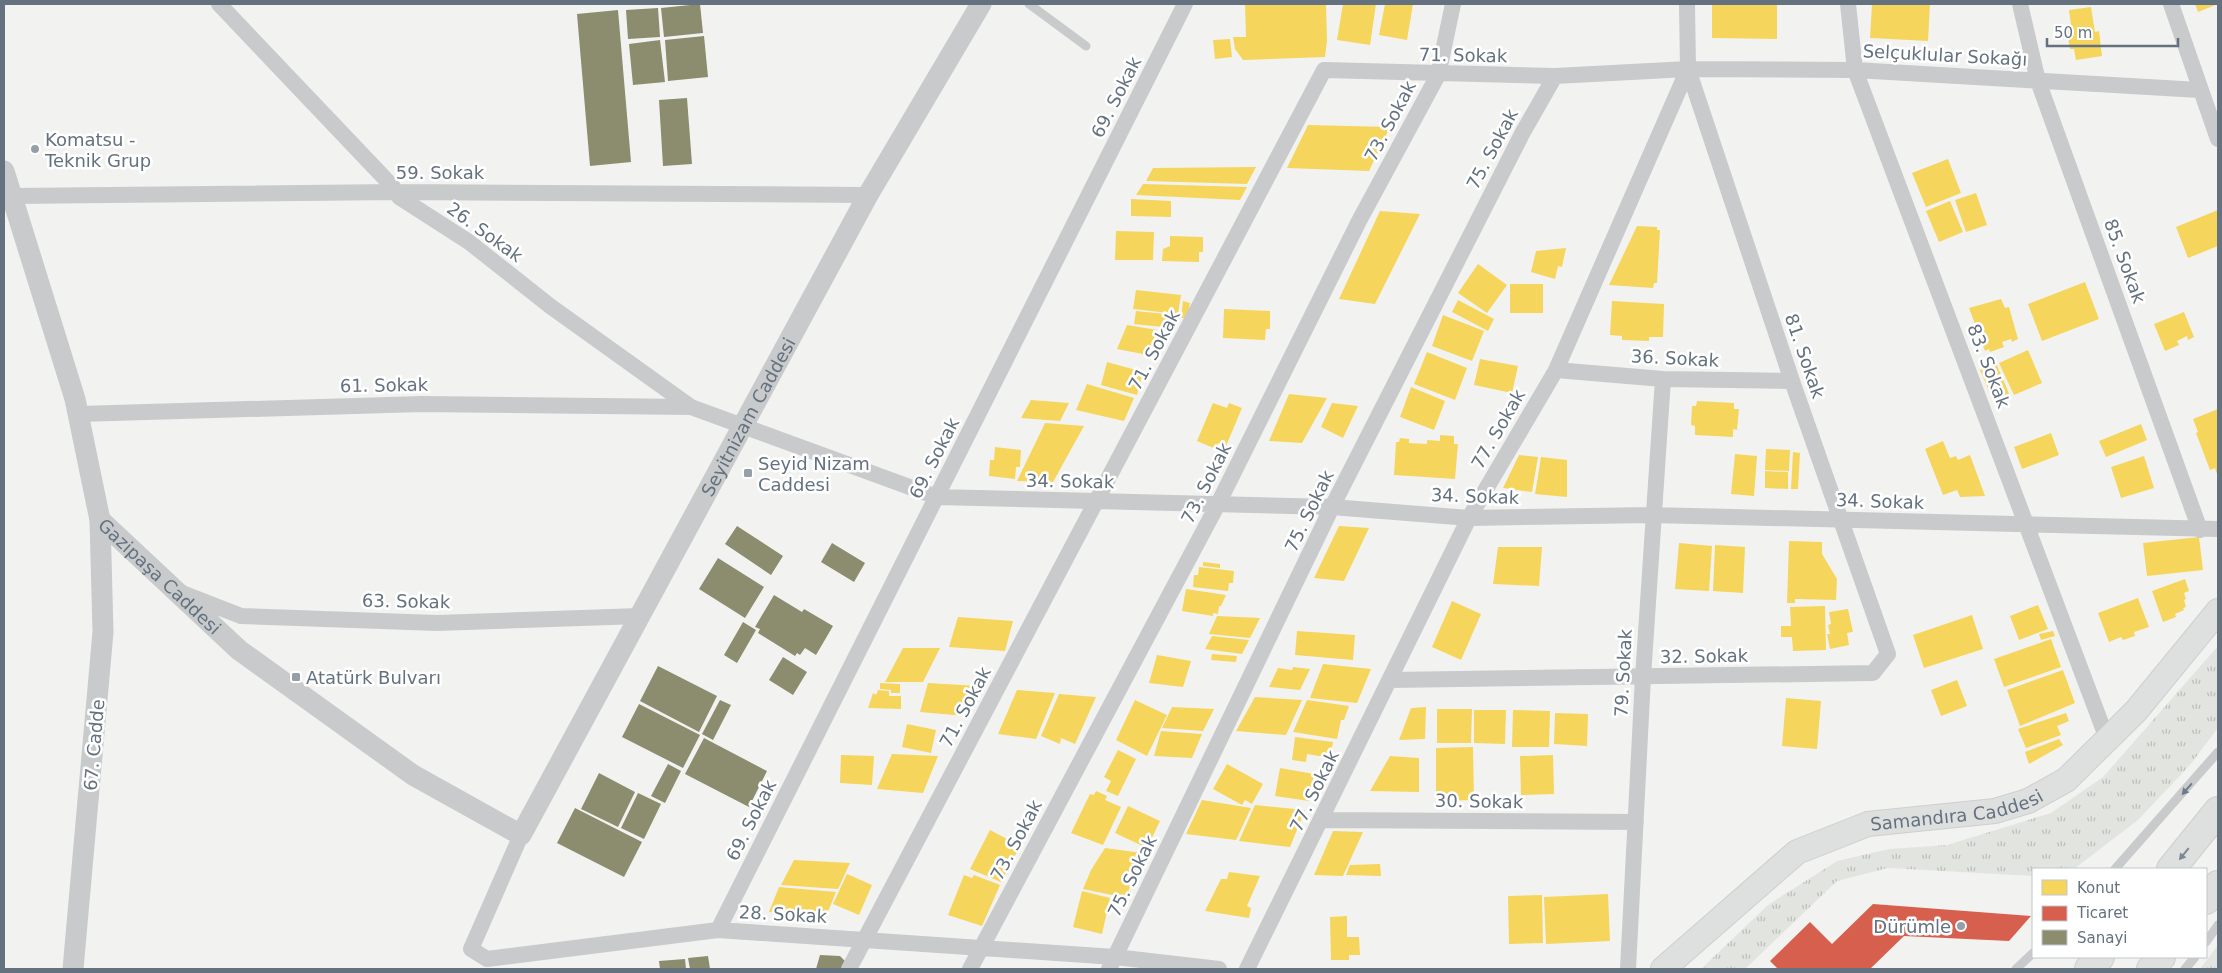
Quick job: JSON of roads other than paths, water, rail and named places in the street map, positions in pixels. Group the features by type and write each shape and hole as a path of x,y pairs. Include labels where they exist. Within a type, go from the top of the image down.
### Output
{"highway":[{"path":"2172,868 2218,811"},
{"path":"2207,899 2218,885"},
{"path":"2088,969 2099,958"},
{"path":"2151,969 2160,958"}],"main road":[{"name":"Samandıra Caddesi","path":"1663,969 1797,852 1868,824 1995,811 2028,801 2066,780 2136,711 2218,610"}],"street":[{"name":"26. Sokak","path":"219,4 398,192 399,197 469,242 550,306 691,406 742,427"},
{"name":"Seyitnizam Caddesi","path":"521,835 868,195 981,4"},
{"name":"69. Sokak","path":"718,930 1185,4"},
{"name":"73. Sokak","path":"970,969 1218,504 1359,221 1438,74 1453,4"},
{"name":"77. Sokak","path":"1248,969 1469,518 1556,370 1688,69 1687,4"},
{"name":"83. Sokak","path":"1848,4 1855,70 2028,525 2107,739"},
{"name":"85. Sokak","path":"2020,4 2038,81 2200,530"},
{"path":"2171,4 2218,139"},
{"name":"71. Sokak","path":"849,969 1098,501 1324,70 1555,76 1688,69"},
{"name":"Selçuklular Sokağı","path":"1688,69 1855,70 2200,90"},
{"name":"81. Sokak","path":"1688,69 1792,381 1888,654"},
{"name":"75. Sokak","path":"1112,963 1332,507 1523,132 1555,76"},
{"name":"Gazipaşa Caddesi","path":"4,171 79,414 100,520 239,650 413,775 521,835"},
{"name":"59. Sokak","path":"12,196 398,192 868,195"},
{"name":"36. Sokak","path":"1556,370 1663,379 1792,381"},
{"name":"79. Sokak","path":"1628,969 1652,515 1663,379"},
{"name":"61. Sokak","path":"79,414 422,404 691,406"},
{"name":"34. Sokak","path":"742,427 937,497 1332,507 1469,518 1652,515 2218,529"},
{"name":"67. Cadde","path":"73,969 103,632 100,520"},
{"name":"63. Sokak","path":"176,591 241,616 437,623 640,616"},
{"name":"32. Sokak","path":"1390,680 1873,673 1888,654"},
{"name":"30. Sokak","path":"1322,820 1636,822"},
{"name":"28. Sokak","path":"521,835 471,949 487,959 718,930 981,947 1112,963 1219,969"}],"lane":[{"path":"1029,4 1086,46"},
{"path":"2116,868 2218,752"},
{"path":"2207,941 2218,925"},
{"path":"2016,969 2032,954"},
{"path":"2185,969 2194,958"}],"place":[{"name":"Komatsu - Teknik Grup","path":"35,149"},
{"name":"Seyid Nizam Caddesi","path":"748,473"},
{"name":"Atatürk Bulvarı","path":"296,677"},
{"name":"Dürümle","path":"1961,926"}]}
